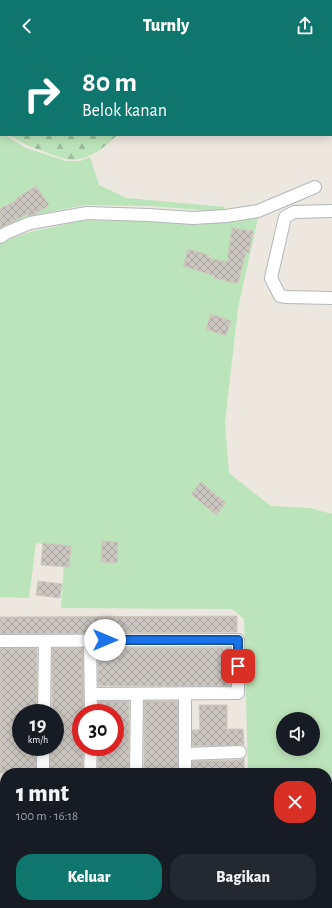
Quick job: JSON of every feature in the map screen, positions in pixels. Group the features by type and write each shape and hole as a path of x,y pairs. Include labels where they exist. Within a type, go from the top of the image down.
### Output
{"street":[{"path":"0,237 30,223 87,213 193,218 226,216 258,211 315,187"},
{"path":"332,211 294,212 285,217 271,278 280,296 332,298"},
{"path":"90,640 91,704"},
{"path":"0,641 238,640 238,693 91,694"},
{"path":"44,704 45,641"},
{"path":"136,768 137,694"},
{"path":"185,694 185,768"},
{"path":"185,754 240,752"},
{"path":"43,756 43,768"},
{"path":"90,756 90,768"}],"green space":[{"path":"0,136 7,136 26,148 66,161 80,161 90,157 99,185 127,198 225,207 225,212 150,206 85,205 25,217 0,229"},
{"path":"11,136 116,136 107,145 87,157 73,160 62,158 23,143"},
{"path":"258,218 238,308 225,423 229,473 271,506 310,508 332,514 332,768 248,768 244,619 232,609 61,608 65,548 36,543 29,598 0,597 0,244 4,241 30,232 84,220 150,221 195,225"}],"building":[{"path":"36,186 49,205 34,215 28,216 27,214 0,228 0,209 17,200 16,199"},
{"path":"232,228 253,231 249,253 246,252 238,284 214,278 215,276 183,266 188,249 209,255 208,258 227,262"},
{"path":"211,314 231,321 226,336 206,329"},
{"path":"201,482 226,503 216,515 191,494"},
{"path":"102,541 118,542 117,563 101,562"},
{"path":"43,543 71,546 69,567 41,565"},
{"path":"38,581 62,584 60,598 36,595"},
{"path":"237,616 237,632 0,634 0,617"},
{"path":"0,648 37,648 37,704 12,704 12,756 36,756 36,768 0,768"},
{"path":"52,648 83,648 84,704 72,704 72,756 83,756 83,768 50,768 50,756 64,756 64,704 52,704"},
{"path":"98,648 230,648 230,686 98,686"},
{"path":"98,701 129,701 129,768 98,768 98,756 124,756 124,704 98,704"},
{"path":"144,701 178,701 178,768 144,768"},
{"path":"199,705 227,705 227,729 243,729 244,745 192,746 192,730 200,730"},
{"path":"244,758 244,768 192,768 192,761 240,760"}],"route":[{"path":"105,640 238,640 238,666"}]}
